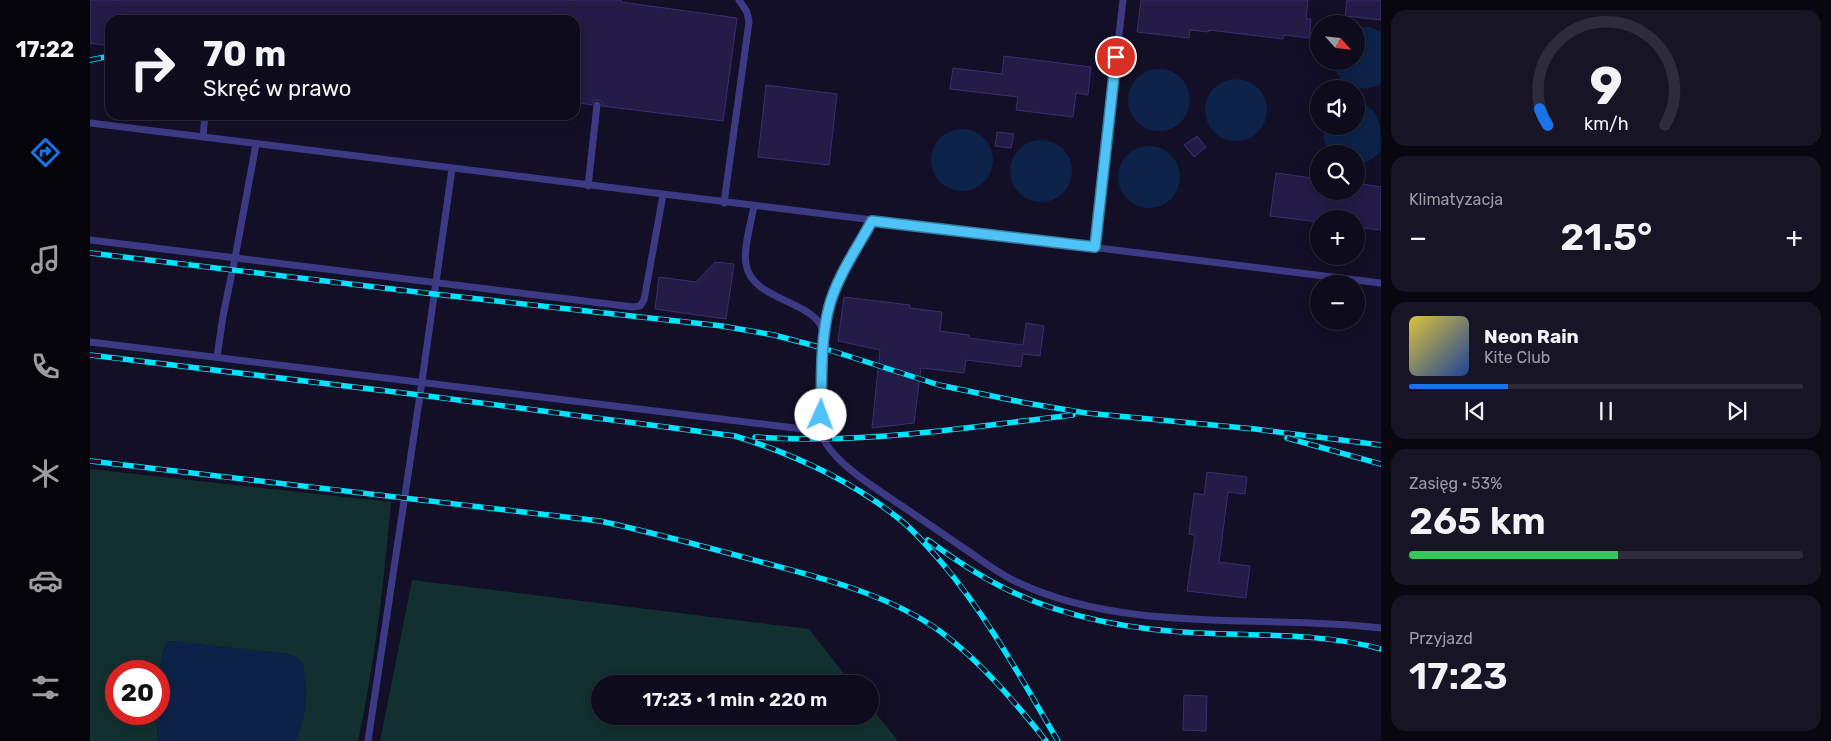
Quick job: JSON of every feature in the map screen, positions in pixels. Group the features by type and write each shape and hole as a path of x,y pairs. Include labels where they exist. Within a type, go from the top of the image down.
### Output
{"lane":[{"path":"724,203 749,22 747,12 739,0"},
{"path":"1095,247 1123,0"},
{"path":"588,186 598,105"},
{"path":"203,137 205,120"},
{"path":"90,123 1381,283"},
{"path":"217,356 256,144"},
{"path":"368,741 452,169"},
{"path":"90,240 633,307 640,306 644,300 663,195"},
{"path":"754,206 745,258 751,278 760,287 808,313 820,325 823,336"},
{"path":"872,221 837,286 829,306 823,336 820,430 823,440 829,447 868,483 1003,575 1052,596 1083,605 1132,613 1211,620 1350,624 1381,628"},
{"path":"90,342 820,430"}],"green space":[{"path":"90,469 391,502 378,622 358,741 296,741 305,711 306,683 298,658 288,654 170,641 164,649 162,660 105,660 105,725 157,725 158,741 90,741"},
{"path":"412,580 809,629 845,675 591,675 591,725 879,725 879,717 898,741 380,741"}],"water":[{"path":"1365,27 1381,32 1381,84 1365,88 1365,80 1342,80 1336,70 1365,70"},
{"path":"1159,69 1171,71 1181,78 1188,88 1190,100 1188,112 1181,122 1171,129 1159,131 1147,129 1137,122 1130,112 1128,100 1130,88 1137,78 1147,71"},
{"path":"1236,79 1248,81 1258,88 1265,98 1267,110 1265,122 1258,132 1248,139 1236,141 1224,139 1214,132 1207,122 1205,110 1207,98 1214,88 1224,81"},
{"path":"1365,106 1375,113 1378,119 1381,134 1381,150 1376,156 1365,162 1365,145 1326,145 1324,135 1365,135"},
{"path":"962,129 974,131 984,138 991,148 993,160 991,172 984,182 974,189 962,191 950,189 940,182 933,172 931,160 933,148 940,138 950,131"},
{"path":"1041,140 1053,142 1063,149 1070,159 1072,171 1070,183 1063,193 1053,200 1041,202 1029,200 1019,193 1012,183 1010,171 1012,159 1019,149 1029,142"},
{"path":"1149,146 1161,148 1171,155 1178,165 1180,177 1178,189 1171,199 1161,206 1149,208 1137,206 1127,199 1120,189 1118,177 1120,165 1127,155 1137,148"},
{"path":"166,642 288,654 298,658 303,664 306,683 305,711 296,741 158,741 157,725 170,725 170,660 162,660"}],"building":[{"path":"90,0 621,0 621,2 737,18 723,121 602,106 602,102 598,100 594,100 592,105 580,103 580,15 105,15 105,45 90,43"},
{"path":"1141,0 1308,0 1306,19 1310,19 1309,38 1284,35 1283,39 1209,30 1209,32 1190,30 1189,38 1137,32"},
{"path":"1347,0 1381,0 1381,20 1365,18 1365,15 1345,15"},
{"path":"1004,56 1091,67 1088,95 1076,93 1073,117 1016,110 1018,97 950,89 953,68 1002,74"},
{"path":"766,85 837,94 829,165 758,157"},
{"path":"997,132 1014,134 1011,148 995,146"},
{"path":"1197,136 1206,147 1194,157 1184,145"},
{"path":"1276,173 1310,178 1310,200 1365,200 1365,184 1381,187 1381,230 1365,228 1365,210 1310,210 1310,221 1270,216"},
{"path":"715,262 734,264 726,319 655,309 659,277 696,282"},
{"path":"844,297 910,305 910,308 942,312 940,331 969,335 969,338 1023,345 1026,323 1044,326 1040,356 1023,354 1021,367 966,360 964,373 921,368 914,423 872,428 880,350 838,341"},
{"path":"1207,472 1247,477 1245,494 1228,492 1219,562 1250,566 1246,598 1187,591 1195,535 1189,534 1194,493 1204,495"},
{"path":"1184,695 1207,696 1206,731 1183,730"}],"railway":[{"path":"90,60 105,57"},
{"path":"90,253 722,326 774,335 823,348 939,385 1026,403 1086,413 1255,429 1381,445"},
{"path":"90,355 735,436 758,443 802,461 844,482 884,507 903,522 942,563 974,605 1004,649 1058,741"},
{"path":"755,437 795,439 875,437 1073,415"},
{"path":"1287,438 1381,464"},
{"path":"90,461 600,521 811,575 879,598 921,619 941,632 970,656 997,683 1046,741"},
{"path":"928,540 983,577 1025,598 1049,607 1098,620 1149,629 1337,640 1381,649"}],"route":[{"path":"821,415 823,336 829,306 837,286 872,221 1095,247 1116,57"}]}
